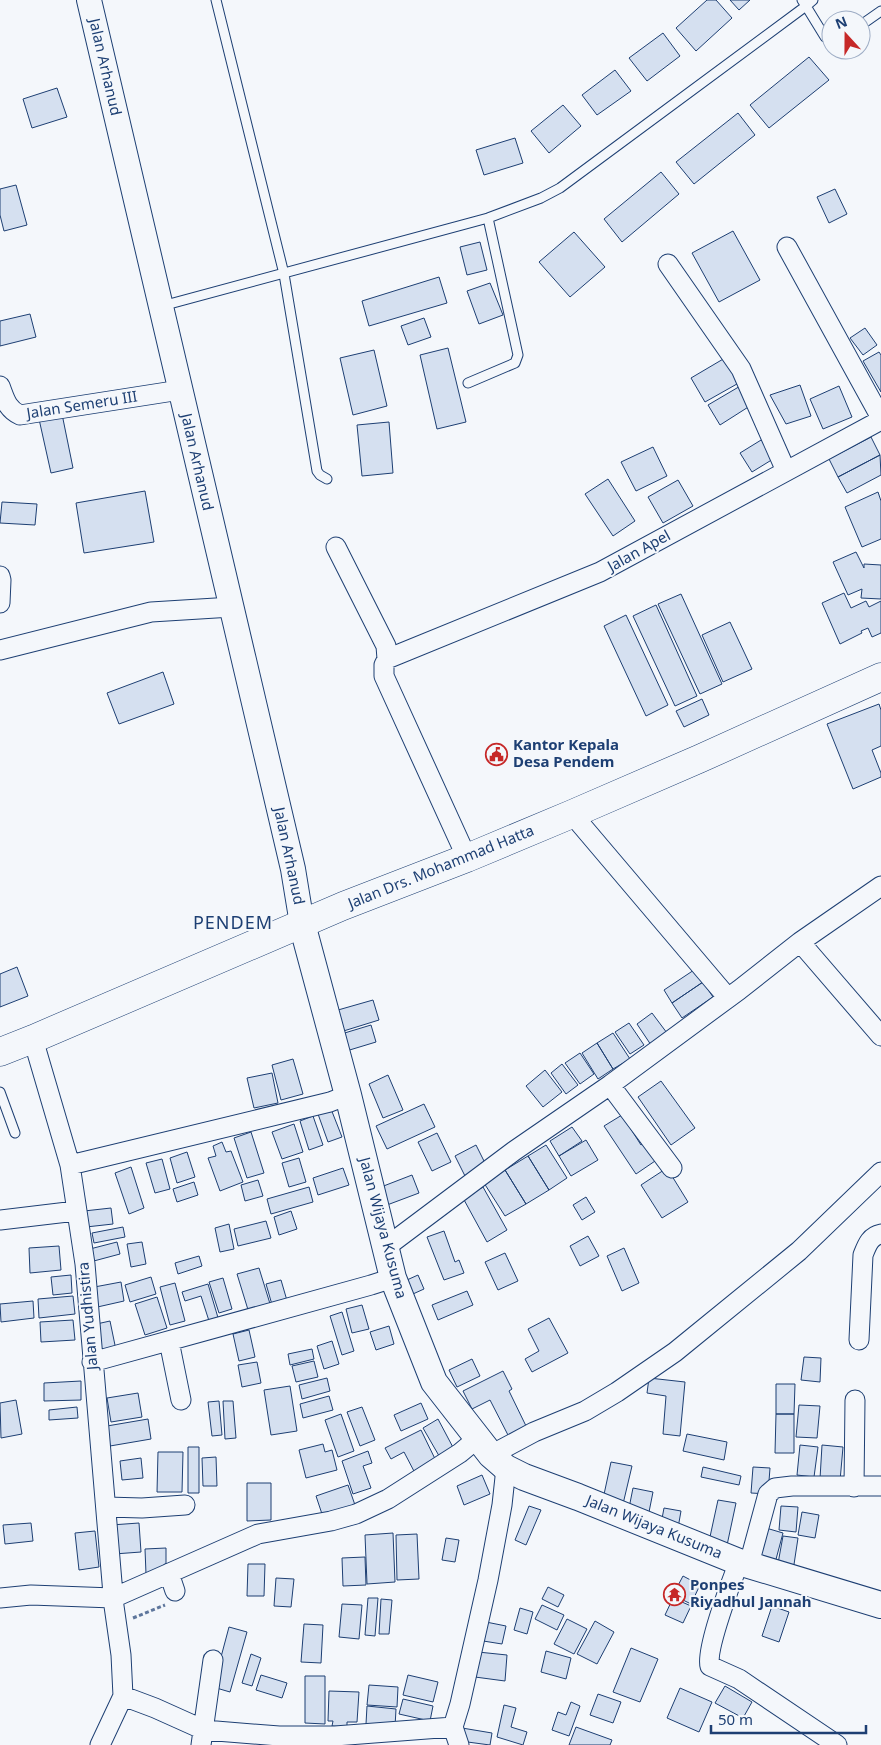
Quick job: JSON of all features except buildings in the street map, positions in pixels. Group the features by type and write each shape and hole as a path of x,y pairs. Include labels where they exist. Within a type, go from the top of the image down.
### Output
{"main road":[{"name":"Jalan Drs. Mohammad Hatta","path":"0,1052 230,953 572,814 700,759 881,677"},
{"name":"Jalan Wijaya Kusuma","path":"302,924 348,1095 393,1278 434,1382 489,1450 744,1563 881,1606"}],"street":[{"name":"Jalan Arhanud","path":"89,0 293,869 302,924"},
{"path":"788,247 881,419"},
{"path":"668,264 741,369 786,471"},
{"name":"Jalan Semeru III","path":"0,386 5,401 12,411 20,415 180,390"},
{"name":"Jalan Apel","path":"387,660 600,572 881,419"},
{"path":"336,547 386,646 387,660 384,665 384,676 467,858"},
{"path":"0,576 0,603"},
{"path":"0,650 151,612 232,607"},
{"path":"572,814 728,998"},
{"path":"386,1247 514,1151 610,1085 800,942 881,886"},
{"path":"800,942 881,1036"},
{"name":"Jalan Yudhistira","path":"33,1039 70,1165 85,1264 92,1362 114,1610 121,1655 123,1696"},
{"path":"610,1085 672,1168"},
{"path":"70,1165 330,1102 348,1095"},
{"path":"0,1598 31,1595 114,1610 258,1534 331,1521 356,1514 388,1498 460,1453 489,1450 585,1411 617,1392 674,1352 799,1251 881,1172"},
{"path":"0,1220 76,1211"},
{"path":"859,1340 864,1255 867,1244 875,1235 881,1234"},
{"path":"92,1362 393,1278"},
{"path":"169,1341 181,1400"},
{"path":"854,1487 855,1400"},
{"path":"459,1745 453,1727 488,1580 502,1505 489,1450"},
{"path":"838,1745 738,1679 710,1666 709,1655 728,1591 744,1563 768,1494 771,1491 775,1488 792,1486 881,1486"},
{"path":"106,1507 142,1508 185,1505"},
{"path":"202,1738 213,1660"},
{"path":"100,1745 123,1696 155,1708 202,1738 336,1736 453,1727"}],"lane":[{"path":"216,0 284,274 317,471 327,479"},
{"path":"161,306 488,218 541,198 560,188 807,2 821,29"},
{"path":"468,383 514,363 518,355 488,218"},
{"path":"0,1092 15,1133"}],"path":[{"path":"114,1610 166,1605 175,1596 172,1581"}],"place":[{"name":"Kantor Kepala Desa Pendem","path":"497,754"},
{"name":"Ponpes Riyadhul Jannah","path":"674,1594"}],"district":[{"name":"PENDEM","path":"233,923"}]}
